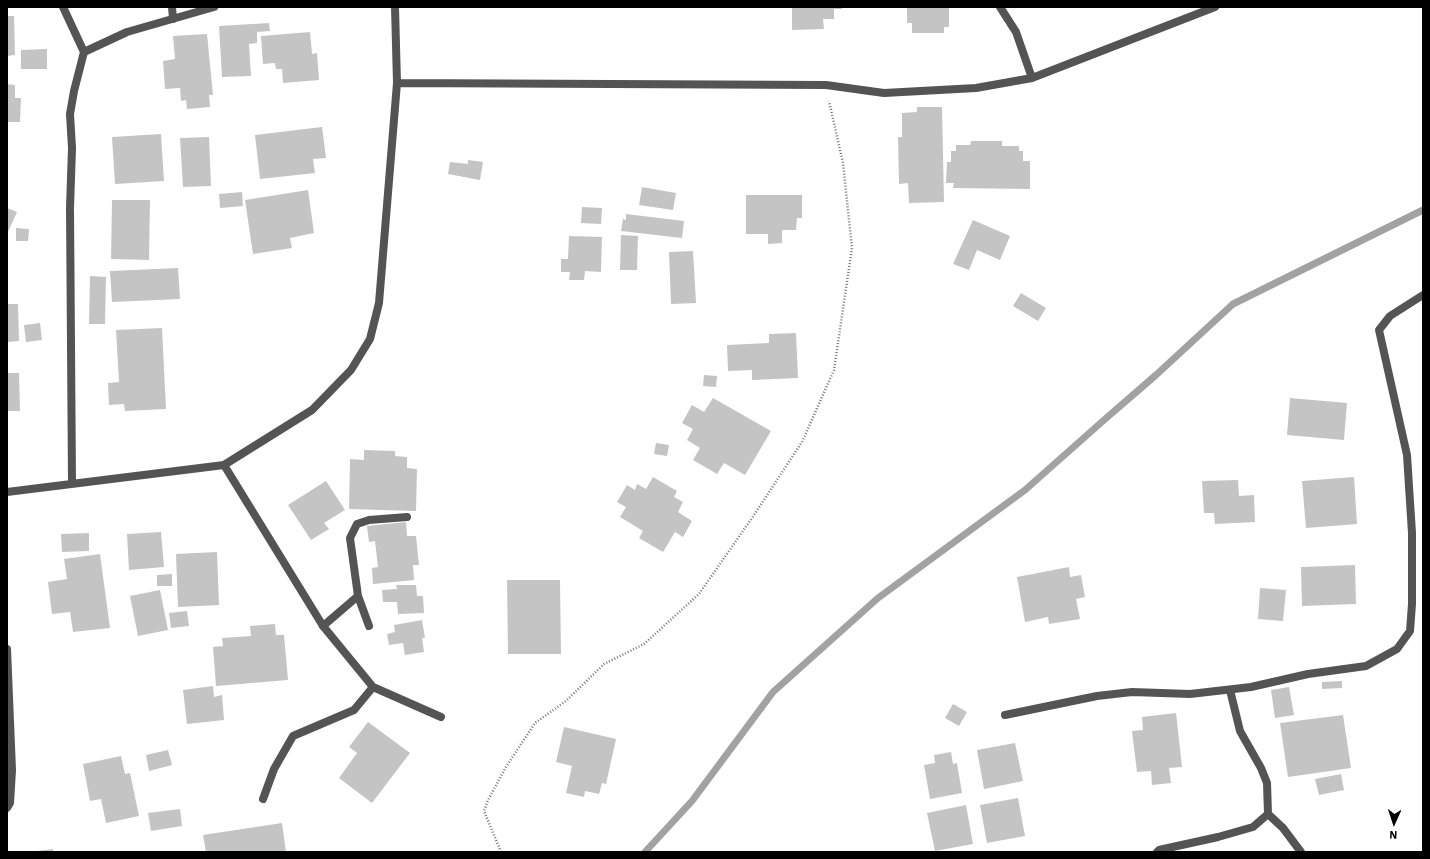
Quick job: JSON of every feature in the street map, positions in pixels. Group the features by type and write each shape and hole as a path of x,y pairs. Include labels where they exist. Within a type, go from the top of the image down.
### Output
{"street":[{"path":"63,7 84,52 70,114 72,148 70,208 72,483"},
{"path":"172,7 173,19"},
{"path":"84,52 127,32 214,7"},
{"path":"7,492 224,465 312,410 351,370 370,339 379,302 397,83 395,7"},
{"path":"1000,7 1016,32 1032,78"},
{"path":"397,83 826,85 884,93 976,88 1032,78 1215,7"},
{"path":"1005,715 1097,696 1132,692 1190,694 1251,687 1308,674 1366,666 1397,649 1410,631 1412,604 1412,533 1407,455 1379,330 1390,316 1423,295"},
{"path":"224,465 323,626 373,687 441,717"},
{"path":"370,626 358,596 350,538 357,524 369,520 407,517"},
{"path":"323,626 358,596"},
{"path":"7,649 12,770 10,803 7,808"},
{"path":"263,799 274,769 293,736 354,710 373,687"},
{"path":"1230,690 1240,730 1258,761 1268,783 1268,814 1283,828 1301,852"},
{"path":"1157,852 1159,850 1218,837 1253,827 1268,814"}],"path":[{"path":"501,852 484,811 488,800 506,767 535,723 566,701 604,664 644,644 699,594 802,442 834,370 852,248 843,163 826,85"}],"building":[{"path":"792,7 842,7 842,9 834,9 834,19 823,19 824,29 792,30"},
{"path":"907,7 949,7 949,27 944,27 944,33 912,33 912,23 907,23"},
{"path":"7,16 14,16 15,55 7,56"},
{"path":"269,23 270,31 257,32 257,43 249,44 251,76 222,77 219,26"},
{"path":"310,32 312,54 317,53 319,80 283,83 282,69 276,69 275,63 263,64 261,36"},
{"path":"207,34 213,95 209,95 210,107 187,109 186,100 181,101 180,88 165,89 163,61 175,59 173,36"},
{"path":"47,49 47,69 21,69 21,50"},
{"path":"7,84 15,85 15,98 21,98 20,122 7,122"},
{"path":"917,107 942,107 944,202 909,203 908,183 899,184 898,137 902,137 902,113 917,112"},
{"path":"322,127 326,158 313,159 315,173 260,179 255,135"},
{"path":"161,134 164,181 115,184 112,137"},
{"path":"209,137 211,186 183,187 180,138"},
{"path":"971,141 1002,141 1002,146 1019,146 1019,151 1023,151 1023,161 1030,161 1030,189 953,188 954,183 946,183 947,162 951,162 951,151 956,151 956,145 970,145"},
{"path":"468,160 483,162 480,180 448,174 450,162 468,164"},
{"path":"642,187 676,193 673,210 639,205"},
{"path":"308,190 314,233 290,238 292,248 253,254 245,200"},
{"path":"242,192 243,206 220,208 219,194"},
{"path":"746,195 802,195 802,218 797,218 796,230 782,230 782,243 768,244 768,234 746,234"},
{"path":"112,200 150,200 149,260 111,259"},
{"path":"582,207 602,208 601,224 581,223"},
{"path":"7,208 17,212 7,234"},
{"path":"626,214 684,221 682,238 621,231 623,219 626,220"},
{"path":"973,220 1010,236 1000,260 977,250 969,270 953,264"},
{"path":"16,228 29,229 28,241 16,241"},
{"path":"621,235 638,236 637,270 620,270"},
{"path":"569,236 602,237 601,272 585,271 584,280 569,280 570,272 561,272 561,259 568,259"},
{"path":"693,251 696,303 671,304 669,252"},
{"path":"178,268 180,299 112,302 110,271"},
{"path":"90,276 106,277 105,324 89,324"},
{"path":"1021,293 1046,308 1038,321 1013,306"},
{"path":"7,304 18,304 19,341 7,342"},
{"path":"40,323 42,340 26,342 24,325"},
{"path":"162,328 166,409 125,411 124,404 109,405 108,383 119,382 116,330"},
{"path":"796,333 798,378 752,380 752,370 728,371 727,345 769,343 769,334"},
{"path":"7,373 19,373 20,411 7,411"},
{"path":"704,375 717,376 716,387 703,386"},
{"path":"713,398 771,431 745,475 724,463 717,474 693,460 700,448 687,440 693,429 682,423 692,405 704,412"},
{"path":"1290,398 1347,403 1344,440 1287,435"},
{"path":"656,443 669,445 667,456 654,454"},
{"path":"364,450 395,451 395,456 407,457 407,468 417,469 416,511 349,509 350,459 364,460"},
{"path":"653,477 677,491 674,497 683,502 678,512 692,521 683,537 675,532 663,552 639,538 643,531 620,517 626,507 617,502 627,485 635,490 637,484 646,489"},
{"path":"1354,477 1357,524 1306,528 1302,481"},
{"path":"1238,480 1239,496 1254,495 1255,522 1215,524 1214,513 1204,513 1202,481"},
{"path":"326,481 345,510 324,523 329,529 311,540 288,505"},
{"path":"406,522 407,536 416,536 419,565 413,565 414,580 373,584 372,568 378,567 375,541 369,542 367,526"},
{"path":"161,532 164,567 129,570 127,534"},
{"path":"89,533 89,551 62,552 61,534"},
{"path":"217,552 219,605 178,607 176,554"},
{"path":"100,554 110,628 73,632 70,612 52,614 48,582 67,579 64,559"},
{"path":"1355,565 1356,604 1302,606 1301,567"},
{"path":"1069,567 1070,577 1081,575 1085,597 1076,599 1080,619 1049,624 1048,617 1025,622 1017,577"},
{"path":"172,574 172,586 157,586 157,575"},
{"path":"507,580 560,580 561,654 508,654"},
{"path":"396,585 416,585 417,596 423,596 424,613 398,614 397,602 383,602 382,590 397,589"},
{"path":"1260,588 1286,590 1283,621 1258,619"},
{"path":"160,590 168,630 138,636 130,596"},
{"path":"187,611 189,626 171,628 169,613"},
{"path":"422,620 425,638 422,638 424,652 405,655 403,643 389,645 387,634 395,632 394,625"},
{"path":"275,624 276,635 284,635 288,680 216,686 213,647 223,646 222,638 251,636 250,626"},
{"path":"1342,681 1342,688 1322,689 1322,682"},
{"path":"213,686 214,697 222,695 224,720 187,724 183,690"},
{"path":"1289,687 1294,715 1275,718 1271,690"},
{"path":"953,704 967,712 959,726 945,718"},
{"path":"1176,713 1182,767 1169,768 1171,783 1152,785 1151,771 1137,772 1132,731 1143,730 1142,717"},
{"path":"1343,715 1351,768 1288,777 1280,723"},
{"path":"368,722 410,753 372,803 339,778 357,753 349,747"},
{"path":"564,727 616,739 606,784 602,783 599,794 585,791 584,797 566,793 572,766 556,762"},
{"path":"1015,743 1023,781 984,789 977,750"},
{"path":"168,750 172,765 149,771 146,755"},
{"path":"951,752 953,764 957,763 962,793 930,799 924,765 935,763 934,755"},
{"path":"121,756 125,774 130,773 139,816 106,823 101,799 90,801 83,764"},
{"path":"1341,774 1344,790 1319,795 1315,779"},
{"path":"1018,798 1025,836 987,843 980,805"},
{"path":"966,805 973,844 935,851 927,813"},
{"path":"180,809 182,826 151,831 148,813"},
{"path":"282,823 286,852 206,852 203,835"},
{"path":"53,849 53,852 37,852 37,851"}],"waterway":[{"path":"645,852 692,801 773,692 878,598 1025,490 1156,375 1233,304 1423,210"}]}
